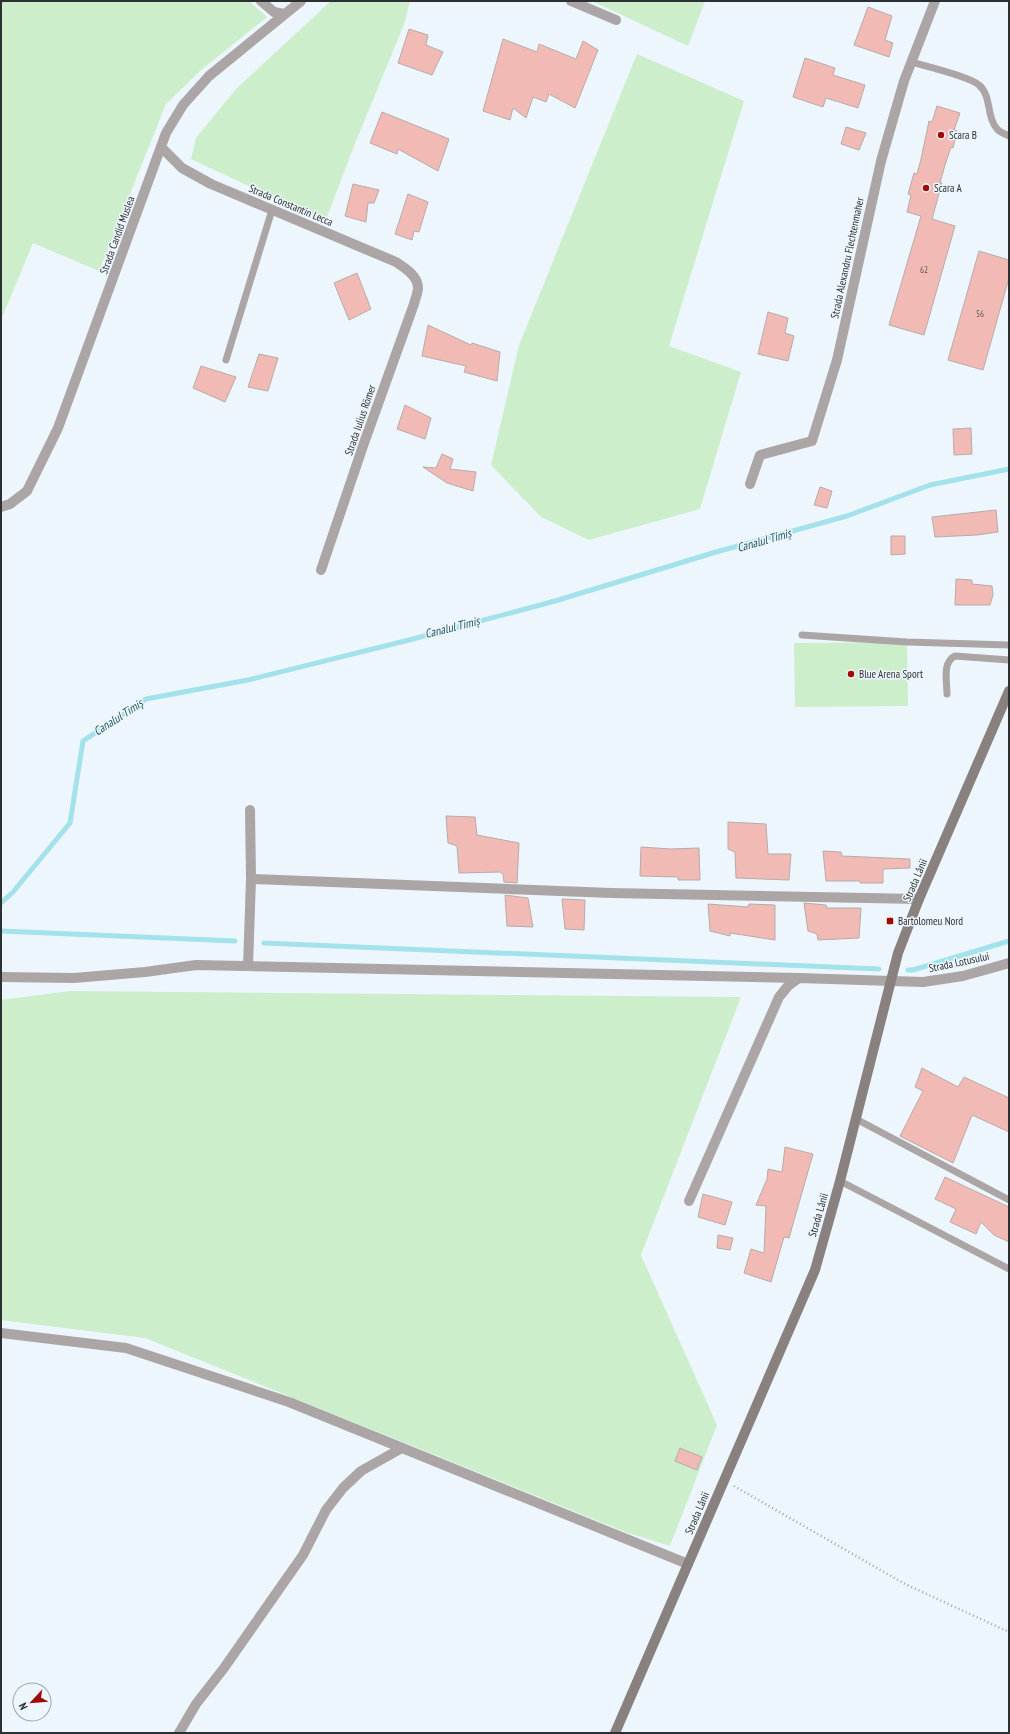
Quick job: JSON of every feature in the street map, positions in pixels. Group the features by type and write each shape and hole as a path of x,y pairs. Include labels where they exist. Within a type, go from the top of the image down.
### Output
{"main road":[{"name":"Strada Lânii","path":"615,1733 815,1270 856,1120 898,953 919,898 1009,691"}],"street":[{"path":"261,1 274,12 284,14"},
{"name":"Strada Candid Muslea","path":"1,507 10,504 27,491 58,428 166,133 183,105 204,82 301,1"},
{"path":"571,1 616,20"},
{"name":"Strada Alexandru Flechtenmaher","path":"750,484 760,455 812,440 837,360 881,161 911,62 935,1"},
{"name":"Strada Constantin Lecca","path":"161,147 182,168 196,176 272,210 396,262 408,270 415,279"},
{"name":"Strada Iulius Römer","path":"321,570 364,443 414,304 418,288 415,279"},
{"path":"248,966 251,879 250,810"},
{"path":"251,879 611,893 919,898"},
{"name":"Strada Lotusului","path":"1,977 74,978 145,972 196,965 923,982 963,976 1009,963"},
{"path":"688,1201 779,997 788,986 799,978"},
{"path":"1,1333 126,1348 289,1402 688,1564"},
{"path":"179,1733 196,1704 299,1562 326,1510 343,1488 361,1471 402,1448"}],"lane":[{"path":"911,62 979,84 986,94 992,118 998,130 1009,136"},
{"path":"226,360 272,210"},
{"path":"802,635 907,642 1009,645"},
{"path":"947,694 947,663 950,658 955,656 1009,660"},
{"path":"856,1120 1009,1200"},
{"path":"840,1181 1009,1269"}],"path":[{"path":"724,1480 905,1584 1009,1632"}],"green space":[{"path":"1,1 249,1 267,17 200,71 166,104 99,271 33,243 1,320"},
{"path":"331,1 410,1 405,22 356,141 325,222 191,159 196,138 236,89"},
{"path":"592,1 705,1 688,46"},
{"path":"637,54 744,101 669,346 741,372 700,509 589,540 541,517 491,465 519,345"},
{"name":"Blue Arena Sport","path":"907,642 908,706 795,707 794,643"},
{"path":"70,991 741,997 641,1255 717,1425 670,1546 628,1533 145,1338 1,1320 1,1000"}],"building":[{"path":"868,7 892,16 885,40 893,43 889,57 854,45"},
{"path":"409,29 428,35 426,45 443,52 432,75 398,63"},
{"path":"503,39 537,52 539,44 576,59 583,41 598,50 575,108 549,94 546,102 533,97 526,118 513,108 510,120 483,111"},
{"path":"805,58 835,68 833,75 865,85 858,108 826,98 823,107 793,97"},
{"path":"937,106 960,113 954,130 957,131 953,148 951,147 945,165 940,183 942,183 932,219 955,226 924,335 889,325 921,216 907,212 911,195 908,194 914,173 917,174 929,121 932,122"},
{"path":"382,112 449,139 438,171 398,149 397,154 370,143"},
{"path":"846,127 866,133 859,150 841,144"},
{"path":"353,184 379,190 374,203 368,203 366,222 345,216"},
{"path":"408,194 428,202 419,232 414,231 412,240 395,234"},
{"path":"979,251 1009,260 1009,278 983,370 948,360"},
{"path":"357,273 371,309 349,320 334,283"},
{"path":"768,312 788,318 785,333 794,336 788,361 758,354"},
{"path":"428,325 471,345 472,343 500,352 497,381 464,372 466,366 422,356"},
{"path":"259,354 278,358 268,391 248,387"},
{"path":"201,366 236,377 225,402 193,388"},
{"path":"405,405 431,418 425,439 397,429"},
{"path":"971,428 972,454 954,455 953,429"},
{"path":"442,454 453,459 450,469 476,472 473,491 447,483 423,467 436,468"},
{"path":"820,487 832,491 827,508 814,505"},
{"path":"996,510 998,532 977,535 935,537 932,517"},
{"path":"891,536 905,536 905,554 891,555"},
{"path":"956,579 972,580 972,584 992,586 993,595 990,605 955,605"},
{"path":"446,816 475,817 477,835 519,843 517,883 504,882 503,874 500,872 459,873 457,846 448,843"},
{"path":"728,822 766,824 768,854 791,854 789,880 736,878 735,852 728,849"},
{"path":"641,847 671,849 699,848 700,880 678,880 678,877 640,876"},
{"path":"823,851 841,852 842,856 910,859 910,868 883,869 883,883 826,881"},
{"path":"505,895 528,898 533,927 507,926"},
{"path":"562,899 585,900 584,930 565,929"},
{"path":"804,903 826,905 827,908 861,908 859,938 818,940 817,934 808,931"},
{"path":"708,904 748,907 749,904 775,905 775,940 730,933 730,936 710,931"},
{"path":"922,1068 958,1087 964,1077 1009,1098 1009,1132 972,1115 953,1163 900,1136 923,1091 915,1087"},
{"path":"785,1147 813,1154 789,1238 784,1237 771,1282 744,1273 751,1249 764,1253 766,1206 756,1205 767,1179 768,1169 782,1172"},
{"path":"945,1177 1009,1207 1009,1242 994,1235 981,1222 976,1234 950,1222 956,1209 935,1199"},
{"path":"703,1194 732,1202 725,1225 698,1217"},
{"path":"718,1235 733,1238 730,1250 717,1248"},
{"path":"680,1448 702,1457 697,1470 675,1461"}],"waterway":[{"name":"Canalul Timiș","path":"1,903 13,892 70,823 83,741 146,699 248,680 409,640 555,601 716,552 847,516 930,485 1009,469"},
{"path":"1,931 235,941"},
{"path":"908,970 913,970 1009,941"},
{"path":"264,943 879,969"}],"place":[{"name":"Scara B","path":"941,135"},
{"name":"Scara A","path":"926,188"},
{"name":"Blue Arena Sport","path":"851,674"},
{"name":"Bartolomeu Nord","path":"890,921"}]}
